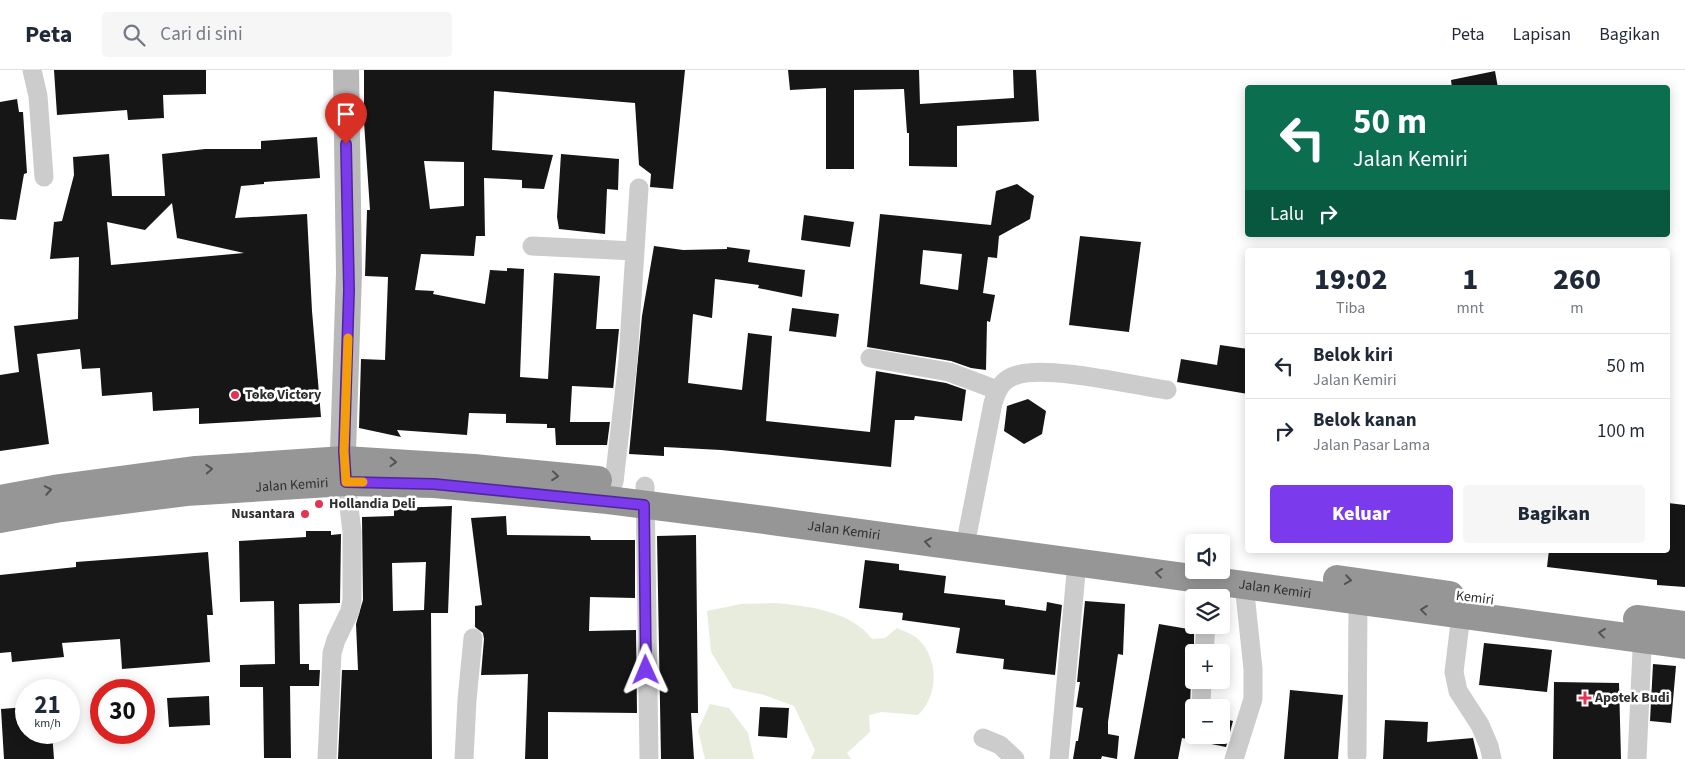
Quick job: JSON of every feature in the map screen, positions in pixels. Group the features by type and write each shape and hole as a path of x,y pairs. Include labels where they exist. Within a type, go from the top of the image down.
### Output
{"highway":[{"name":"Jalan Kemiri","path":"0,499 54,489 196,470 345,471 466,467 614,482 644,496 1077,562 1185,573"},
{"name":"Jalan Kemiri","path":"0,519 345,471 434,484 644,496 968,530 1185,571"},
{"name":"Jalan Kemiri","path":"1230,577 1257,580 1358,601 1461,615 1643,629 1685,645"},
{"name":"Kemiri","path":"1257,580 1643,629 1685,625"}],"street":[{"path":"32,70 38,96 44,177"},
{"path":"327,759 332,653 350,611 352,600 352,532 345,471 349,273 346,70"},
{"path":"614,482 628,360 639,188"},
{"path":"532,246 635,250"},
{"path":"870,358 949,372 997,390"},
{"path":"968,530 978,490 983,446 997,390 1005,381 1016,375 1028,373 1069,375 1168,390"},
{"path":"644,496 649,759"},
{"path":"1059,759 1077,562"},
{"path":"1234,759 1253,699 1257,580"},
{"path":"1357,755 1358,601"},
{"path":"1461,615 1454,672 1458,691 1480,725 1492,759"},
{"path":"1637,759 1643,629"},
{"path":"464,759 473,638"},
{"path":"983,738 1000,745 1015,759"}],"shaded area":[{"path":"775,603 815,608 841,616 853,622 872,639 885,638 897,628 916,637 925,647 933,667 933,687 925,707 918,715 882,712 869,715 870,732 847,753 851,759 811,759 815,750 794,706 764,695 733,688 711,652 707,611 741,604"},
{"path":"710,704 729,708 748,733 754,759 705,759 698,730"}],"building":[{"path":"54,70 206,70 206,94 163,95 164,118 128,120 127,110 57,115"},
{"path":"364,70 685,70 673,189 650,187 651,174 639,165 635,103 494,91 492,150 553,155 544,189 522,188 522,180 484,178 485,236 476,236 474,256 421,254 415,290 434,291 433,294 485,304 490,270 524,269 520,377 548,379 554,273 600,276 596,329 619,329 613,390 613,388 572,386 570,422 610,422 607,445 556,445 555,428 547,428 547,424 506,423 506,414 469,413 467,435 397,430 401,437 359,428 361,359 385,360 388,277 365,276 367,210 370,210 364,122","holes":["424,161 464,162 464,206 430,209"]},
{"path":"788,70 919,70 920,104 1014,98 1013,70 1036,70 1039,121 957,126 957,167 909,166 909,133 907,133 904,89 854,90 854,169 826,169 826,88 790,90"},
{"path":"1495,71 1497,85 1452,85 1451,80"},
{"path":"17,99 19,112 23,112 27,173 24,174 16,220 0,219 0,102"},
{"path":"317,137 320,178 264,182 264,184 241,186 235,218 307,214 312,311 321,417 199,424 199,408 153,411 152,392 102,396 100,368 82,369 80,349 37,354 49,444 0,451 0,375 19,372 14,326 78,319 79,257 50,259 54,222 62,221 74,175 73,157 109,154 112,196 165,196 162,154 205,149 261,149 261,141","holes":["172,203 177,238 244,253 111,265 107,222 145,230"]},
{"path":"561,154 619,159 618,190 607,189 605,234 559,229 557,217"},
{"path":"1017,184 1034,196 1030,219 999,236 997,258 988,257 983,293 995,295 990,322 987,321 986,370 971,368 951,361 867,347 880,214 991,225 996,191","holes":["923,250 962,254 958,290 920,284"]},
{"path":"804,215 854,222 850,247 801,240"},
{"path":"1080,236 1141,242 1129,332 1069,325"},
{"path":"654,246 683,250 727,249 727,247 750,250 748,262 805,270 802,297 758,288 759,285 715,279 712,318 693,314 688,383 742,390 748,333 772,336 766,421 870,432 876,371 946,383 966,390 962,421 915,416 914,420 895,420 891,467 721,450 664,447 664,456 629,454 642,316"},
{"path":"792,308 839,314 836,337 789,331"},
{"path":"1220,345 1245,349 1245,393 1177,382 1181,359 1217,365"},
{"path":"1028,399 1046,411 1042,434 1024,444 1004,431 1007,406"},
{"path":"1670,503 1685,505 1685,587 1657,585 1657,580 1547,567 1549,553 1670,553"},
{"path":"452,506 448,613 431,613 432,759 338,759 342,670 358,670 356,624 363,600 362,517 394,516 394,508","holes":["426,562 424,610 393,611 392,563"]},
{"path":"506,516 507,535 590,536 591,540 635,540 635,598 590,597 589,631 636,630 637,713 548,712 548,759 525,759 528,674 481,675 484,639 483,633 475,627 475,606 482,605 471,518"},
{"path":"306,531 331,531 331,535 341,534 340,603 299,604 300,664 309,664 309,670 320,670 319,686 290,686 291,758 264,758 263,687 240,687 240,665 275,664 274,601 240,602 239,541 306,537"},
{"path":"696,535 698,713 691,713 694,759 661,759 657,536"},
{"path":"208,552 213,615 207,615 210,662 122,669 120,639 62,643 64,657 12,662 11,652 0,653 0,575 76,567 76,562"},
{"path":"865,560 899,564 899,570 946,576 944,593 1005,600 1005,605 1046,611 1047,602 1062,605 1055,675 1003,669 1004,659 956,653 960,628 902,620 903,613 859,608"},
{"path":"1085,601 1125,604 1123,655 1118,654 1108,722 1108,734 1119,736 1117,759 1102,756 1101,759 1073,759 1083,708 1076,707 1080,682 1077,682"},
{"path":"1159,624 1185,628 1185,634 1194,634 1194,644 1185,644 1185,689 1191,689 1190,699 1185,699 1185,739 1182,738 1178,759 1134,759"},
{"path":"1484,643 1552,650 1547,692 1479,685"},
{"path":"1653,664 1676,666 1671,723 1650,721"},
{"path":"1554,682 1619,683 1621,759 1553,759"},
{"path":"1290,690 1343,695 1338,759 1284,759"},
{"path":"209,696 210,725 169,727 167,698"},
{"path":"760,707 789,708 787,738 758,736"},
{"path":"15,708 15,744 53,744 54,759 4,759 1,709"},
{"path":"1230,720 1233,721 1230,732"},
{"path":"1385,720 1428,722 1427,742 1473,738 1478,759 1383,759"},
{"path":"1211,744 1227,744 1226,747"}],"slow traffic":[{"path":"348,338 344,451 346,482 363,482"}],"place":[{"name":"Toko Victory","path":"235,395"},
{"name":"Hollandia Deli","path":"319,504"},
{"name":"Nusantara","path":"305,514"},
{"name":"Apotek Budi","path":"1585,698"}],"route":[{"path":"346,144 349,290 344,451 346,482 434,484 644,505 646,670"}]}
